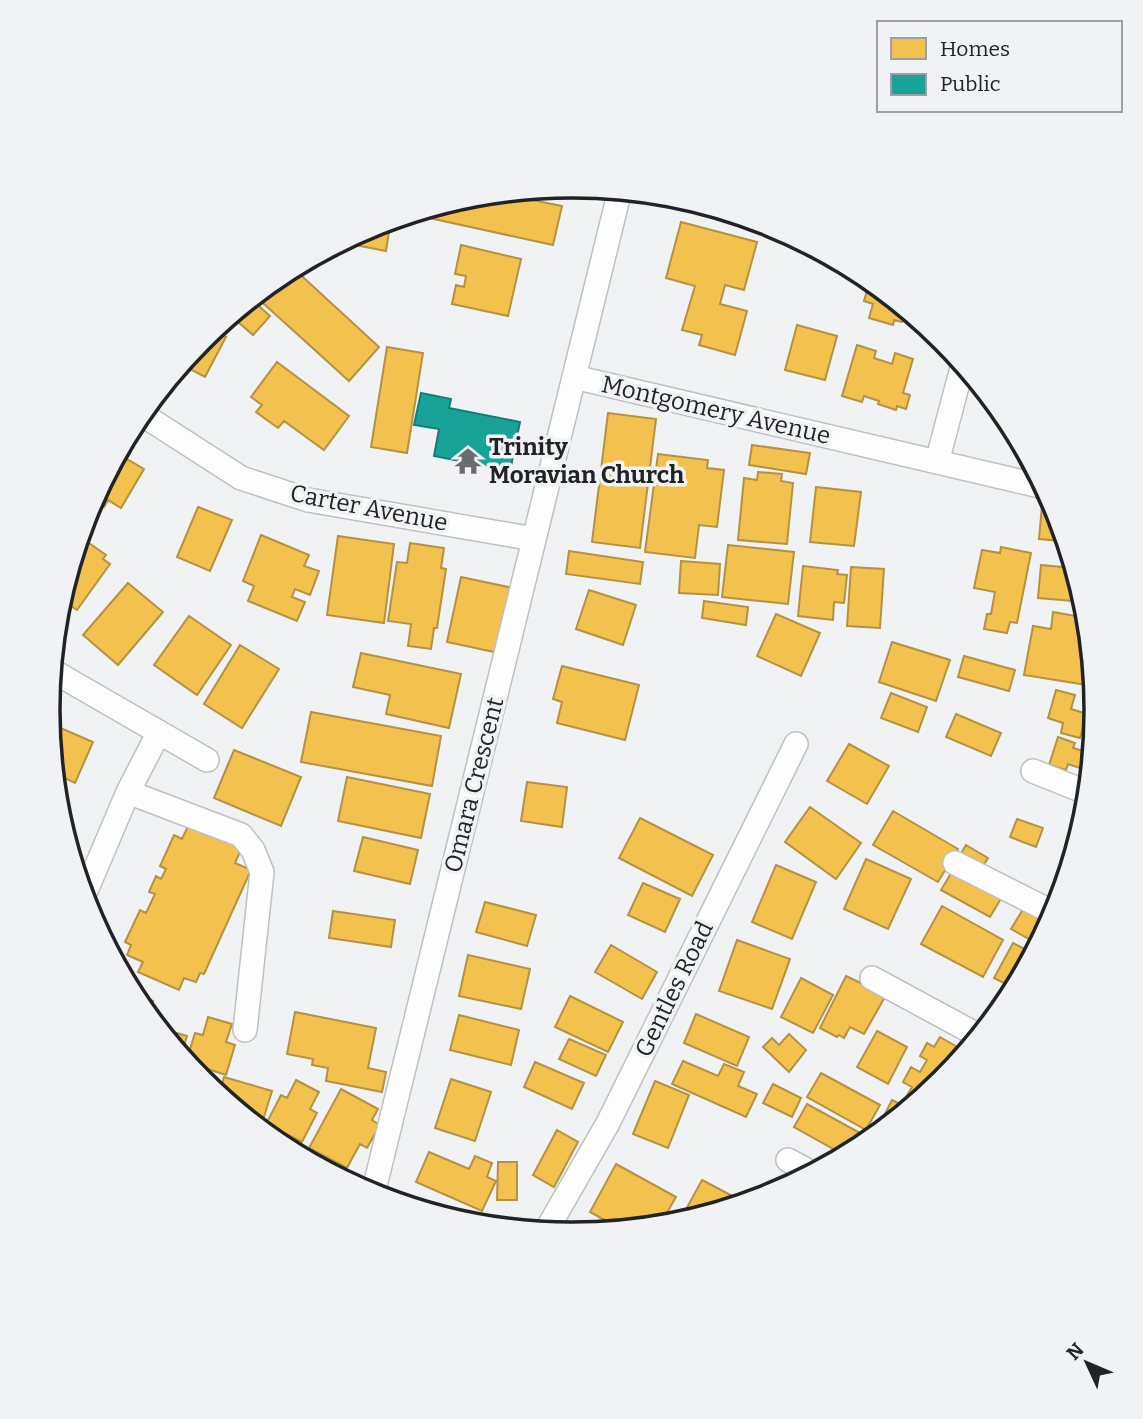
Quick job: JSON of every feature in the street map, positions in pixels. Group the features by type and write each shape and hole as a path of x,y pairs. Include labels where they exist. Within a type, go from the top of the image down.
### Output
{"street":[{"name":"Montgomery Avenue","path":"618,200 574,377 1031,484"},
{"path":"937,462 959,376"},
{"name":"Omara Crescent","path":"376,1183 574,377"},
{"name":"Carter Avenue","path":"150,419 241,478 307,500 534,539"},
{"path":"61,676 207,760"},
{"path":"90,882 128,792 159,732"},
{"name":"Gentles Road","path":"552,1221 608,1123 796,744"},
{"path":"1033,771 1077,789"},
{"path":"128,792 241,835 253,850 261,872 246,1030"},
{"path":"955,863 1044,908"},
{"path":"872,978 970,1031"},
{"path":"788,1160 801,1167"}],"building: Homes":[{"path":"531,200 562,206 553,245 429,218 472,207"},
{"path":"681,222 757,242 744,290 725,285 720,304 747,311 735,355 699,345 702,335 682,330 695,286 666,278"},
{"path":"389,231 386,251 356,245"},
{"path":"461,245 521,259 508,316 452,304 456,285 464,287 466,276 455,274"},
{"path":"301,275 379,347 349,381 262,302"},
{"path":"867,292 903,320 902,322 894,320 893,325 869,318 873,304 864,301"},
{"path":"258,305 270,316 253,335 238,322"},
{"path":"797,325 837,336 825,380 785,370"},
{"path":"222,335 226,337 205,377 190,369"},
{"path":"857,345 876,351 874,358 892,364 895,353 913,359 903,393 910,395 906,409 897,406 896,410 864,396 862,402 842,396"},
{"path":"387,347 423,353 407,453 371,447"},
{"path":"277,362 349,416 324,450 284,421 278,428 256,412 262,405 251,397"},
{"path":"608,413 656,419 640,548 592,542"},
{"path":"752,445 810,453 806,474 749,465"},
{"path":"658,454 708,460 707,468 724,470 717,527 699,525 695,558 645,552"},
{"path":"125,458 144,469 121,508 108,500 104,507 102,506"},
{"path":"758,472 782,474 781,481 793,483 787,544 738,540 744,478 757,480"},
{"path":"816,487 861,492 854,546 810,542"},
{"path":"198,507 232,520 210,571 177,557"},
{"path":"1042,507 1054,540 1039,539"},
{"path":"261,535 309,555 304,566 319,571 310,595 295,589 292,597 305,602 297,621 248,601 254,586 243,581"},
{"path":"338,536 394,544 384,623 327,615"},
{"path":"88,542 106,555 103,559 110,564 77,610 70,606"},
{"path":"410,543 444,548 441,568 446,569 431,649 408,646 411,624 388,621 397,562 407,563"},
{"path":"728,545 794,552 788,604 722,597"},
{"path":"1001,547 1031,553 1017,623 1010,622 1007,633 984,629 987,614 991,614 995,592 974,588 982,550 1000,553"},
{"path":"569,551 643,562 640,584 566,574"},
{"path":"681,561 720,564 718,595 679,593"},
{"path":"1041,565 1063,567 1072,601 1038,598"},
{"path":"803,566 838,570 837,574 847,575 844,603 834,602 833,620 798,616"},
{"path":"851,567 884,569 880,628 847,626"},
{"path":"461,577 513,588 499,653 447,642"},
{"path":"128,583 163,612 118,665 83,635"},
{"path":"589,590 636,605 623,645 576,629"},
{"path":"704,601 748,607 746,625 702,618"},
{"path":"1053,612 1075,616 1082,684 1024,675 1033,626 1051,629"},
{"path":"776,614 820,633 801,676 757,656"},
{"path":"189,616 231,645 197,695 154,665"},
{"path":"892,642 950,660 936,701 879,682"},
{"path":"240,645 279,669 242,728 204,704"},
{"path":"361,653 461,674 449,728 386,714 390,695 353,687"},
{"path":"964,656 1015,670 1009,691 958,677"},
{"path":"562,666 639,685 625,740 557,723 562,702 553,699"},
{"path":"1056,690 1075,695 1071,709 1084,713 1080,738 1061,733 1063,723 1048,718"},
{"path":"891,693 927,707 918,732 881,718"},
{"path":"311,712 441,736 432,786 301,762"},
{"path":"956,714 1001,733 991,756 946,737"},
{"path":"61,728 93,742 75,783 64,778"},
{"path":"1058,737 1075,743 1073,748 1081,750 1080,768 1068,764 1066,770 1049,765"},
{"path":"849,744 889,766 867,804 827,781"},
{"path":"234,750 301,777 281,826 214,798"},
{"path":"347,777 430,794 421,838 338,821"},
{"path":"527,782 567,787 562,827 521,821"},
{"path":"810,807 861,843 836,879 785,842"},
{"path":"893,811 958,849 938,882 873,845"},
{"path":"640,818 713,855 692,896 619,858"},
{"path":"1017,819 1043,828 1036,847 1010,837"},
{"path":"190,822 243,845 235,863 251,870 204,974 200,973 196,982 184,978 179,990 138,972 143,962 127,955 131,945 125,942 140,910 146,913 155,894 149,892 156,876 161,879 166,869 160,866 174,835 182,839"},
{"path":"363,837 418,850 410,884 354,871"},
{"path":"966,845 988,858 979,872 958,859"},
{"path":"866,859 911,879 888,929 844,909"},
{"path":"776,865 816,882 792,939 752,922"},
{"path":"953,870 1002,897 990,917 941,890"},
{"path":"643,883 680,899 665,932 628,915"},
{"path":"485,902 536,915 527,946 476,932"},
{"path":"942,906 1003,940 983,977 921,944"},
{"path":"1025,906 1040,915 1029,939 1011,929"},
{"path":"333,911 395,920 391,947 329,938"},
{"path":"737,940 790,959 772,1009 719,991"},
{"path":"1013,943 1024,949 1004,983 994,978"},
{"path":"611,945 657,972 642,999 595,972"},
{"path":"468,955 530,969 521,1009 459,996"},
{"path":"846,976 886,995 864,1034 850,1027 844,1038 820,1028"},
{"path":"801,978 833,995 813,1033 781,1017"},
{"path":"570,996 623,1022 608,1052 555,1027"},
{"path":"295,1012 376,1028 368,1068 386,1072 382,1092 326,1081 328,1068 312,1065 313,1059 287,1054"},
{"path":"696,1014 749,1037 737,1066 684,1043"},
{"path":"459,1015 519,1030 511,1065 450,1050"},
{"path":"208,1017 232,1024 226,1042 235,1045 226,1075 206,1068 190,1050 195,1033 203,1035"},
{"path":"877,1031 907,1047 888,1084 857,1067"},
{"path":"175,1032 187,1036 185,1044"},
{"path":"789,1034 806,1050 789,1072 763,1047 772,1038 779,1045"},
{"path":"940,1037 956,1046 934,1072 907,1096 912,1087 903,1082 911,1067 920,1072 927,1060 920,1056 927,1043 934,1047"},
{"path":"569,1039 606,1055 596,1076 559,1059"},
{"path":"683,1061 718,1076 724,1064 744,1072 738,1086 757,1094 746,1117 672,1084"},
{"path":"535,1062 584,1083 572,1109 524,1087"},
{"path":"821,1073 880,1105 864,1129 807,1097"},
{"path":"224,1077 272,1091 263,1118 260,1116 222,1084"},
{"path":"451,1079 491,1092 475,1141 435,1128"},
{"path":"296,1080 319,1092 310,1109 317,1113 302,1142 267,1121 281,1095 287,1098"},
{"path":"655,1081 689,1095 668,1148 633,1134"},
{"path":"773,1084 801,1098 792,1117 763,1103"},
{"path":"341,1089 378,1109 372,1120 380,1125 367,1148 360,1144 347,1168 309,1148"},
{"path":"892,1100 898,1103 884,1115"},
{"path":"807,1104 859,1133 833,1149 794,1127"},
{"path":"557,1130 578,1142 554,1187 533,1175"},
{"path":"429,1152 469,1169 475,1156 492,1163 487,1177 496,1181 482,1211 416,1182"},
{"path":"498,1162 517,1162 517,1200 497,1200"},
{"path":"616,1164 676,1197 667,1213 605,1220 590,1212"},
{"path":"702,1180 731,1195 704,1204 687,1208"}],"building: Public":[{"path":"421,393 451,399 449,408 520,422 510,471 434,456 439,429 414,425"}],"place":[{"name":"Trinity Moravian Church","path":"468,461"}]}
